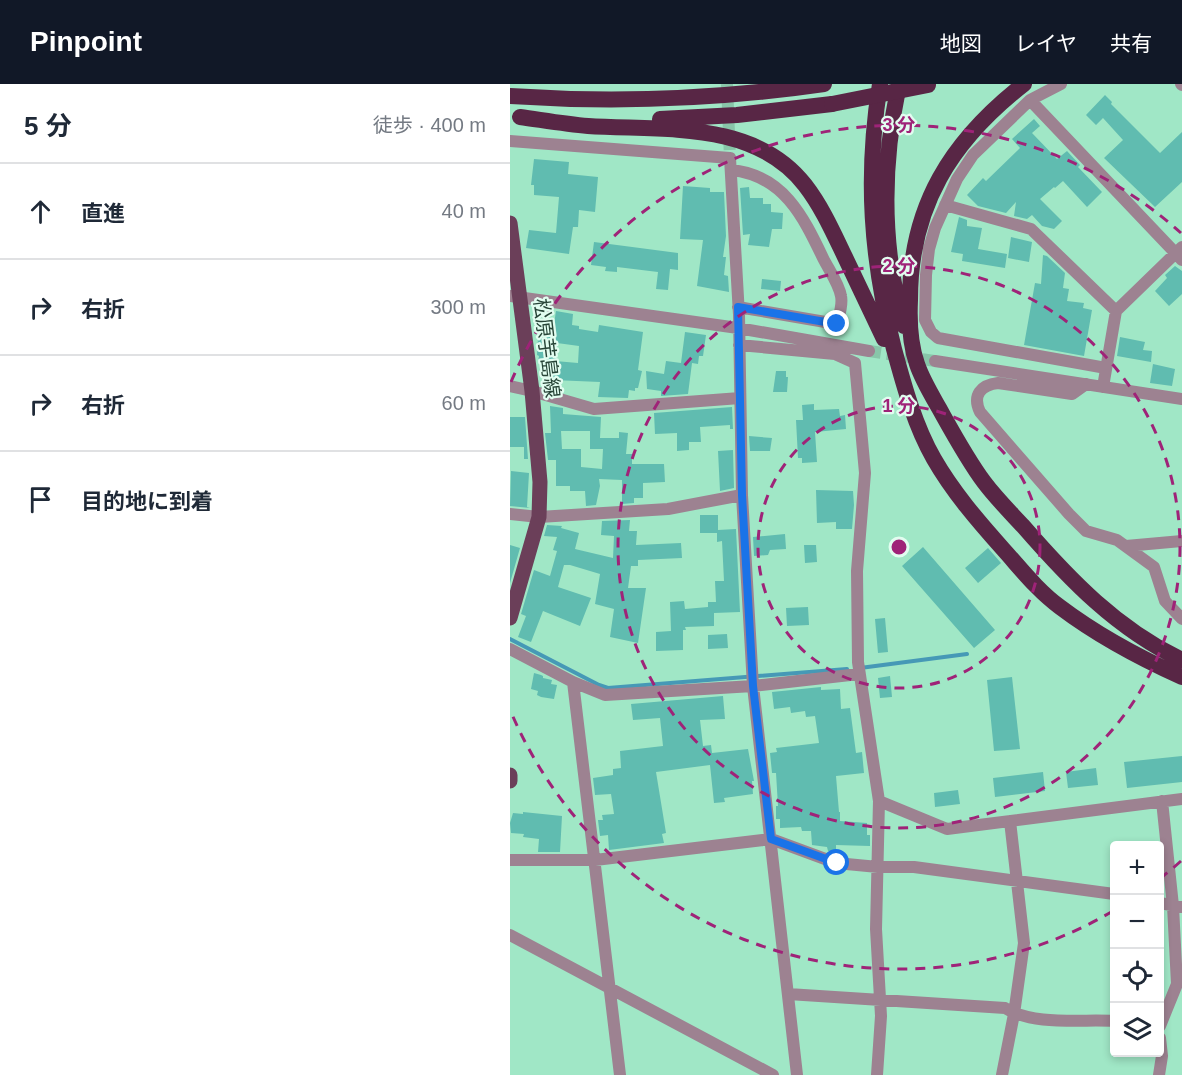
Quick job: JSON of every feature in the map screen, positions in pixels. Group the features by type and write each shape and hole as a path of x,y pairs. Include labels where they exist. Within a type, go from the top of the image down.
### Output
{"highway":[{"path":"702,97 776,84"},
{"path":"510,96 588,99 702,97 771,92 824,84"},
{"path":"880,84 871,178 872,223 878,276 900,372 922,435 947,481 1037,587 1058,606 1107,638 1182,677"},
{"path":"899,84 887,161 886,222 892,281 916,363 948,424 985,483 1061,570 1116,620 1138,636 1182,660"},
{"path":"515,117 587,126 655,123 832,104 929,84"},
{"path":"916,363 911,334 910,285 918,231 926,206 956,152 974,128 997,105 1024,84"},
{"path":"655,123 732,139 754,146 790,169 803,183 827,220 900,372"}],"main road":[{"name":"松原芋島線","path":"510,224 515,296 532,391 540,482 539,517 510,618"},
{"path":"510,775 510,781"}],"street":[{"path":"1061,84 1030,100 973,155 957,179 935,228 929,249 924,302 925,320 931,332 938,338 1106,368"},
{"path":"1030,100 1180,253 1116,311 1102,387"},
{"path":"510,141 730,158 738,307 742,495 753,681 797,1075"},
{"path":"731,170 755,174 770,182 796,207 807,224 842,298 837,324 738,307"},
{"path":"945,205 1031,229 1116,311"},
{"path":"515,296 738,328 869,351"},
{"path":"739,345 835,354 855,363 865,473 857,571 858,668 879,801 876,929 881,1016 877,1075"},
{"path":"935,361 1182,399"},
{"path":"1086,384 1072,394 998,383 989,384 980,389 976,404 987,421 1086,531 1117,540 1154,567 1165,601 1182,619"},
{"path":"510,386 594,409 740,398"},
{"path":"510,514 539,517 668,509 742,495"},
{"path":"1126,546 1182,541"},
{"path":"510,649 573,682 605,695 858,668"},
{"path":"573,682 620,1075"},
{"path":"879,801 947,829 1182,799"},
{"path":"1161,801 1178,906 1177,984 1164,1016"},
{"path":"1002,1075 1014,1014 1024,943 1010,821"},
{"path":"510,860 595,860 771,839 837,863 878,867 914,867 1110,893"},
{"path":"510,935 773,1075"},
{"path":"788,994 1005,1008 1014,1014 1059,1021 1110,1021"},
{"path":"1159,1075 1162,1057"}],"building":[{"path":"1105,95 1112,102 1111,104 1160,153 1182,132 1182,182 1155,207 1104,158 1123,140 1103,118 1096,125 1086,115"},
{"path":"1034,119 1040,126 1032,133 1057,159 1067,151 1080,165 1078,167 1102,192 1087,207 1063,181 1054,187 1040,199 1062,221 1054,229 1042,226 1032,215 1027,219 1014,216 1016,202 1006,213 978,206 967,195 983,178 986,181 1020,148 1012,139"},
{"path":"534,159 569,162 568,174 598,177 595,212 579,210 578,227 573,227 569,254 526,248 529,230 556,233 559,197 534,195 534,185 531,185"},
{"path":"683,186 710,188 710,192 724,192 726,236 723,257 726,257 724,275 728,276 729,292 697,286 703,240 680,239"},
{"path":"749,187 750,198 763,198 763,204 771,204 771,212 783,213 782,229 772,229 769,247 748,245 750,234 743,235 740,188"},
{"path":"959,217 967,220 967,226 982,228 978,249 1007,254 1005,268 962,261 963,254 951,252"},
{"path":"1011,237 1032,242 1029,262 1008,258"},
{"path":"594,242 678,253 678,270 670,269 668,290 656,289 658,272 617,267 617,272 605,271 606,267 591,265"},
{"path":"1043,255 1065,273 1063,288 1069,289 1067,301 1084,303 1083,308 1092,310 1084,356 1024,345 1035,283 1041,284"},
{"path":"1175,266 1182,271 1182,294 1169,306 1155,291 1167,278 1165,275"},
{"path":"762,279 781,281 780,291 761,289"},
{"path":"556,311 573,314 572,325 579,326 579,329 598,332 599,325 643,332 638,370 642,371 638,388 635,388 635,391 629,390 628,398 598,397 600,382 553,380 551,388 542,385 545,363 538,362 539,322 554,324","holes":["557,343 579,346 578,363 555,361"]},
{"path":"685,332 706,335 703,356 699,356 698,364 692,363 688,394 661,396 661,391 647,389 646,371 664,374 666,361 681,363"},
{"path":"1120,337 1145,342 1143,350 1152,351 1151,362 1117,356"},
{"path":"1153,364 1175,369 1172,386 1150,383"},
{"path":"776,371 786,371 787,392 773,392"},
{"path":"814,404 814,410 839,409 840,416 845,415 846,429 815,432 817,462 802,463 802,458 798,458 796,420 803,420 802,405"},
{"path":"550,406 563,408 563,414 601,417 600,438 619,438 619,432 628,433 626,454 632,454 632,464 664,464 665,482 643,483 643,498 634,498 634,503 622,504 622,480 599,479 596,505 586,506 585,491 570,491 570,486 556,486 556,460 548,460 545,433 551,433","holes":["561,431 590,431 590,449 603,449 602,469 581,467 581,449 562,449"]},
{"path":"732,407 733,429 730,429 730,425 700,427 701,442 689,442 689,450 677,451 677,433 655,434 654,413"},
{"path":"510,417 525,417 528,459 524,459 524,447 510,447"},
{"path":"749,436 772,438 770,451 750,451"},
{"path":"733,450 734,488 720,491 718,451"},
{"path":"511,471 529,473 527,507 530,508 510,506"},
{"path":"816,490 853,491 852,529 836,529 836,522 817,523"},
{"path":"700,515 718,515 718,530 736,529 740,612 714,613 714,626 685,627 683,650 656,651 656,632 671,631 670,602 684,601 685,609 708,607 708,602 716,602 715,581 724,581 722,541 717,542 717,533 700,533"},
{"path":"630,520 629,531 637,531 636,545 681,543 682,558 638,560 638,566 631,566 628,588 646,588 638,643 610,637 614,609 595,604 600,574 570,565 564,565 558,587 591,598 580,626 543,611 531,642 518,637 526,616 521,614 534,570 550,576 557,551 553,550 557,537 544,536 547,525 562,526 561,528 579,533 575,549 613,558 614,536 601,535 602,521"},
{"path":"785,534 786,549 770,550 768,555 754,556 753,537"},
{"path":"510,545 520,548 510,583"},
{"path":"804,545 816,545 817,562 805,563"},
{"path":"923,547 995,630 974,648 902,566"},
{"path":"988,548 1001,563 978,583 965,568"},
{"path":"808,607 809,625 787,626 786,608"},
{"path":"885,618 888,652 878,653 875,619"},
{"path":"727,634 728,648 708,649 708,635"},
{"path":"534,673 552,680 551,684 557,685 554,699 541,697 537,695 538,691 531,689"},
{"path":"890,676 892,697 880,698 878,678"},
{"path":"1012,677 1020,749 994,751 987,680"},
{"path":"821,687 821,690 840,689 841,709 850,708 856,753 862,752 864,773 836,776 840,821 867,823 870,846 836,845 836,851 828,851 827,847 812,845 811,831 802,831 801,827 780,828 780,819 776,819 776,806 778,806 776,773 772,773 770,753 777,752 776,748 819,743 815,716 806,717 805,711 791,713 790,707 774,709 772,692"},
{"path":"723,696 725,719 700,720 703,746 711,745 712,753 748,749 754,781 752,781 753,794 724,798 725,802 714,803 710,765 656,772 666,833 662,834 664,843 609,850 608,835 600,836 598,820 603,820 602,815 614,814 611,794 595,795 593,778 613,775 613,769 621,768 620,751 663,746 660,718 633,720 631,704"},
{"path":"1182,756 1182,782 1127,788 1124,762"},
{"path":"1096,768 1098,785 1068,788 1066,772"},
{"path":"1043,772 1045,791 995,797 993,778"},
{"path":"958,790 960,804 935,807 934,793"},
{"path":"523,812 562,816 560,852 538,852 539,839 511,833 510,823 513,813 523,814"}],"waterway":[{"path":"510,639 608,688 847,669"},
{"path":"860,668 967,654"}],"tunnel":[{"path":"727,84 730,158"},
{"path":"869,351 935,361"}],"route":[{"path":"837,324 738,307 742,495 753,686 771,839 837,863"}]}
